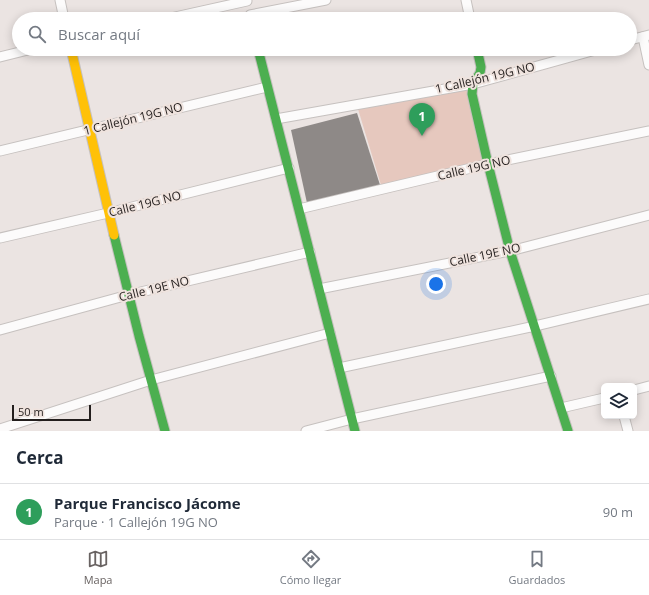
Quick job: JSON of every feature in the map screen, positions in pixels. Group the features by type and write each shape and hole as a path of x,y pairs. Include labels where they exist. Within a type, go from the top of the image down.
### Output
{"street":[{"path":"60,0 63,12"},
{"path":"273,12 326,0"},
{"path":"466,0 469,12"},
{"path":"198,12 247,1 250,12"},
{"path":"646,36 649,65"},
{"path":"0,57 12,54"},
{"path":"73,56 128,295 165,431"},
{"path":"260,56 355,431"},
{"path":"479,56 482,67 480,74 473,84 472,94 488,164 510,250 561,408 565,430"},
{"name":"1 Callejón 19G NO","path":"276,119 473,84 574,56"},
{"name":"1 Callejón 19G NO","path":"0,151 267,87"},
{"name":"Calle 19G NO","path":"299,209 488,164 649,131"},
{"name":"Calle 19G NO","path":"0,238 289,168"},
{"name":"Calle 19E NO","path":"319,289 510,250 649,215"},
{"name":"Calle 19E NO","path":"0,330 128,295 310,252"},
{"path":"339,368 534,326 649,299"},
{"path":"0,429 151,380 330,333"},
{"path":"306,431 352,419 551,376"},
{"path":"637,389 649,386"},
{"path":"561,408 601,399"},
{"path":"625,419 628,431"}],"shaded area":[{"path":"468,88 483,161 381,185 358,109"}],"building":[{"path":"357,113 380,185 307,203 291,130"}],"traffic: fast":[{"path":"260,56 355,431"},
{"path":"479,56 481,67 480,73 473,84 472,94 488,164 510,251 568,431"},
{"path":"114,235 139,336 165,431"}],"traffic: slow":[{"path":"73,56 114,235"}],"place":[{"name":"Parque Francisco Jácome","path":"422,136"}]}
